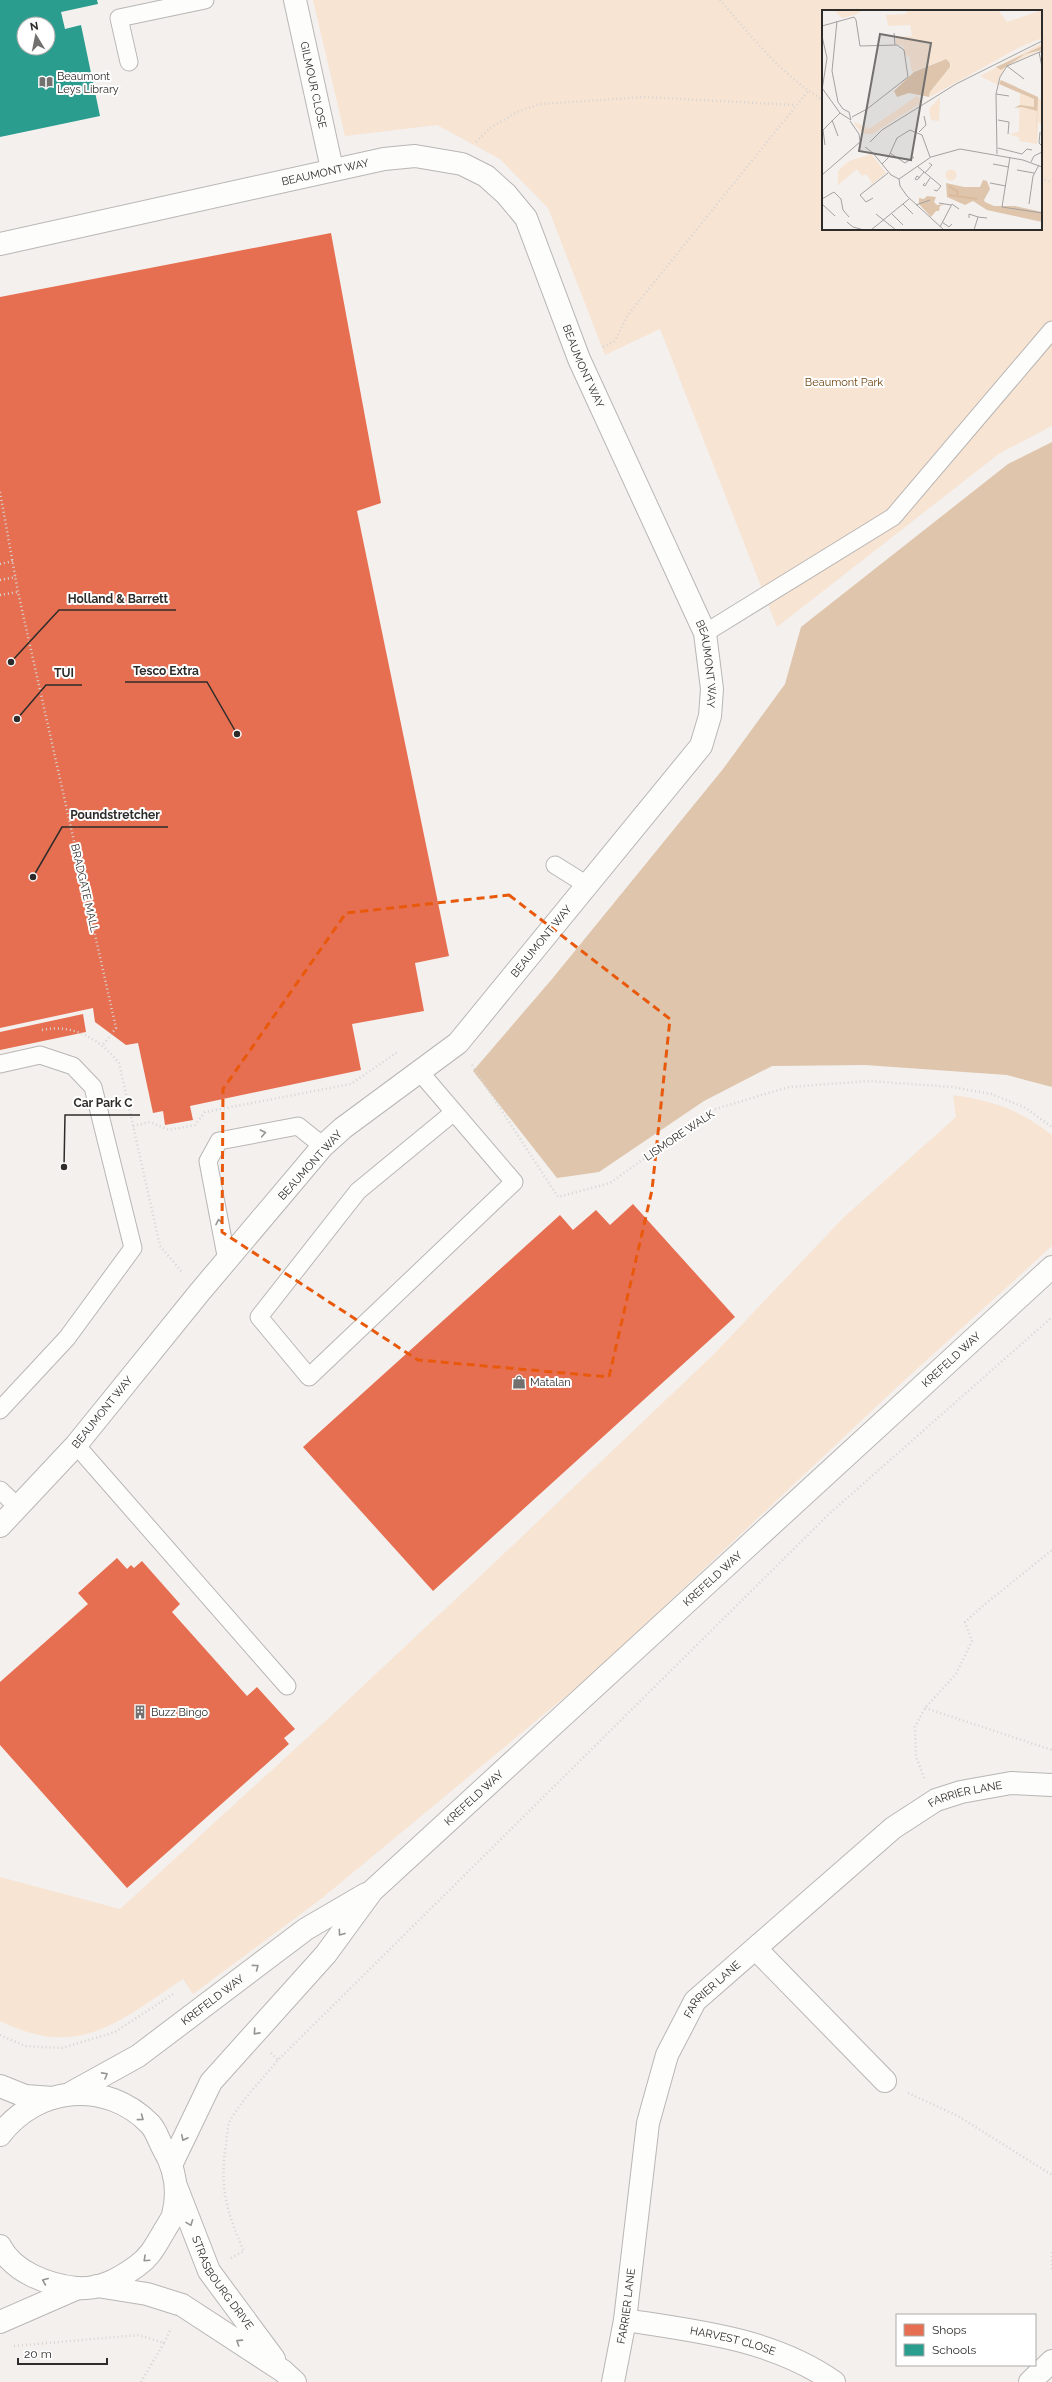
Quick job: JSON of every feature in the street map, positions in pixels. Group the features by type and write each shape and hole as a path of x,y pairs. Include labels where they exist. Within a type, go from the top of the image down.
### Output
{"main road":[{"name":"GILMOUR CLOSE","path":"295,0 332,169"},
{"name":"BEAUMONT WAY","path":"0,244 332,169 384,159 415,156 462,164 486,176 506,194 526,218 579,359 706,633 712,689 710,716 701,746 458,1043 343,1128 324,1146 199,1292 76,1445 17,1506 0,1526"},
{"name":"KREFELD WAY","path":"172,2163 211,2082 326,1954 372,1890 1052,1267"},
{"name":"FARRIER LANE","path":"613,2382 625,2320 648,2123 667,2055 696,2001 756,1950 844,1869 893,1828 936,1800 961,1792 1010,1783 1052,1785"},
{"name":"KREFELD WAY","path":"0,2135 11,2120 42,2100 62,2096 138,2056 306,1929 372,1890"},
{"path":"756,1950 885,2081"},
{"path":"0,2086 25,2096 100,2096 124,2104 150,2125 172,2163 176,2186 173,2215 148,2258 118,2280 88,2287 0,2322"},
{"name":"STRASBOURG DRIVE","path":"176,2186 209,2271 289,2377"},
{"name":"STRASBOURG DRIVE","path":"0,2246 4,2253 26,2272 58,2286 88,2287 147,2294 182,2305 289,2377"},
{"name":"HARVEST CLOSE","path":"625,2320 702,2332 776,2351 819,2372 834,2382"},
{"path":"1030,2382 1052,2361"}],"lane":[{"path":"129,62 118,18 205,0"},
{"path":"706,633 893,517 1052,330"},
{"path":"555,865 587,885"},
{"path":"0,1064 40,1055 73,1066 93,1087 132,1248 67,1338 0,1410"},
{"path":"419,1071 514,1182 309,1377 259,1318 358,1191 454,1112"},
{"path":"227,1261 208,1161 219,1141 298,1126 324,1146"},
{"path":"76,1445 287,1686"},
{"path":"0,1490 17,1506"}],"path":[{"path":"720,0 762,48 808,91 822,99"},
{"path":"579,359 615,340 628,316 795,105 808,91"},
{"path":"462,164 468,149 490,128 517,112 540,104 645,97 795,105"},
{"path":"1042,179 1052,182"},
{"name":"BRADGATE MALL","path":"0,492 18,592 116,1028 102,1045"},
{"path":"0,564 13,561"},
{"path":"0,580 16,577"},
{"path":"0,595 18,592"},
{"path":"77,1032 102,1045 119,1063 160,1246 199,1292"},
{"name":"LISMORE WALK","path":"458,1043 558,1197 610,1183 712,1110 788,1086 869,1081 952,1087 991,1094 1024,1107 1052,1127"},
{"path":"133,1126 150,1122 168,1130 195,1125 205,1112 351,1084 403,1048"},
{"path":"278,2060 829,1514 1052,1317"},
{"path":"936,1800 924,1780 916,1756 916,1727 925,1708 956,1674 972,1641 965,1622 984,1604 1052,1550"},
{"path":"925,1708 1052,1750"},
{"path":"0,2035 26,2046 62,2048 115,2032 173,1994"},
{"path":"885,2081 931,2106 958,2116 1052,2174"},
{"path":"1052,2252 1052,2270"},
{"path":"141,2382 164,2343"}],"highlighted area":[{"path":"509,895 670,1019 652,1190 609,1377 418,1360 222,1232 223,1089 346,913"}],"green space":[{"name":"Beaumont Park","path":"313,0 1052,0 1052,426 1000,453 777,627 660,329 605,355 548,208 500,159 437,125 345,136"},
{"path":"953,1095 993,1103 1017,1112 1052,1135 1052,1246 896,1388 589,1677 321,1899 193,1994 183,1979 117,2021 97,2031 75,2036 53,2037 28,2032 0,2021 0,1877 120,1909 331,1716 713,1355 843,1218 956,1117"}],"shaded area":[{"path":"1052,442 1052,1087 1007,1075 865,1065 772,1066 704,1101 599,1172 557,1178 473,1071 552,979 723,769 785,684 801,627 1008,464"}],"building: Shops":[{"path":"331,233 381,503 357,511 449,956 415,963 424,1011 352,1024 361,1070 190,1106 193,1120 165,1125 163,1111 153,1113 138,1043 126,1045 95,1022 93,1008 0,1028 0,297"},
{"path":"83,1014 86,1032 0,1050 0,1032"},
{"name":"Matalan","path":"633,1204 735,1317 433,1591 303,1447 560,1215 573,1230 596,1210 610,1225"},
{"name":"Buzz Bingo","path":"117,1558 127,1569 131,1565 134,1568 142,1561 180,1604 172,1612 247,1696 257,1687 295,1729 284,1738 289,1744 127,1888 0,1745 0,1682 88,1604 78,1593"}],"building: Schools":[{"name":"Beaumont Leys Library","path":"0,0 97,0 98,4 61,12 65,29 81,25 100,116 0,137"}],"place":[{"name":"Beaumont Leys Library","path":"46,82"},
{"name":"Holland & Barrett","path":"11,662"},
{"name":"TUI","path":"17,719"},
{"name":"Tesco Extra","path":"237,734"},
{"name":"Poundstretcher","path":"33,877"},
{"name":"Car Park C","path":"64,1167"},
{"name":"Matalan","path":"519,1382"},
{"name":"Buzz Bingo","path":"140,1712"}]}
